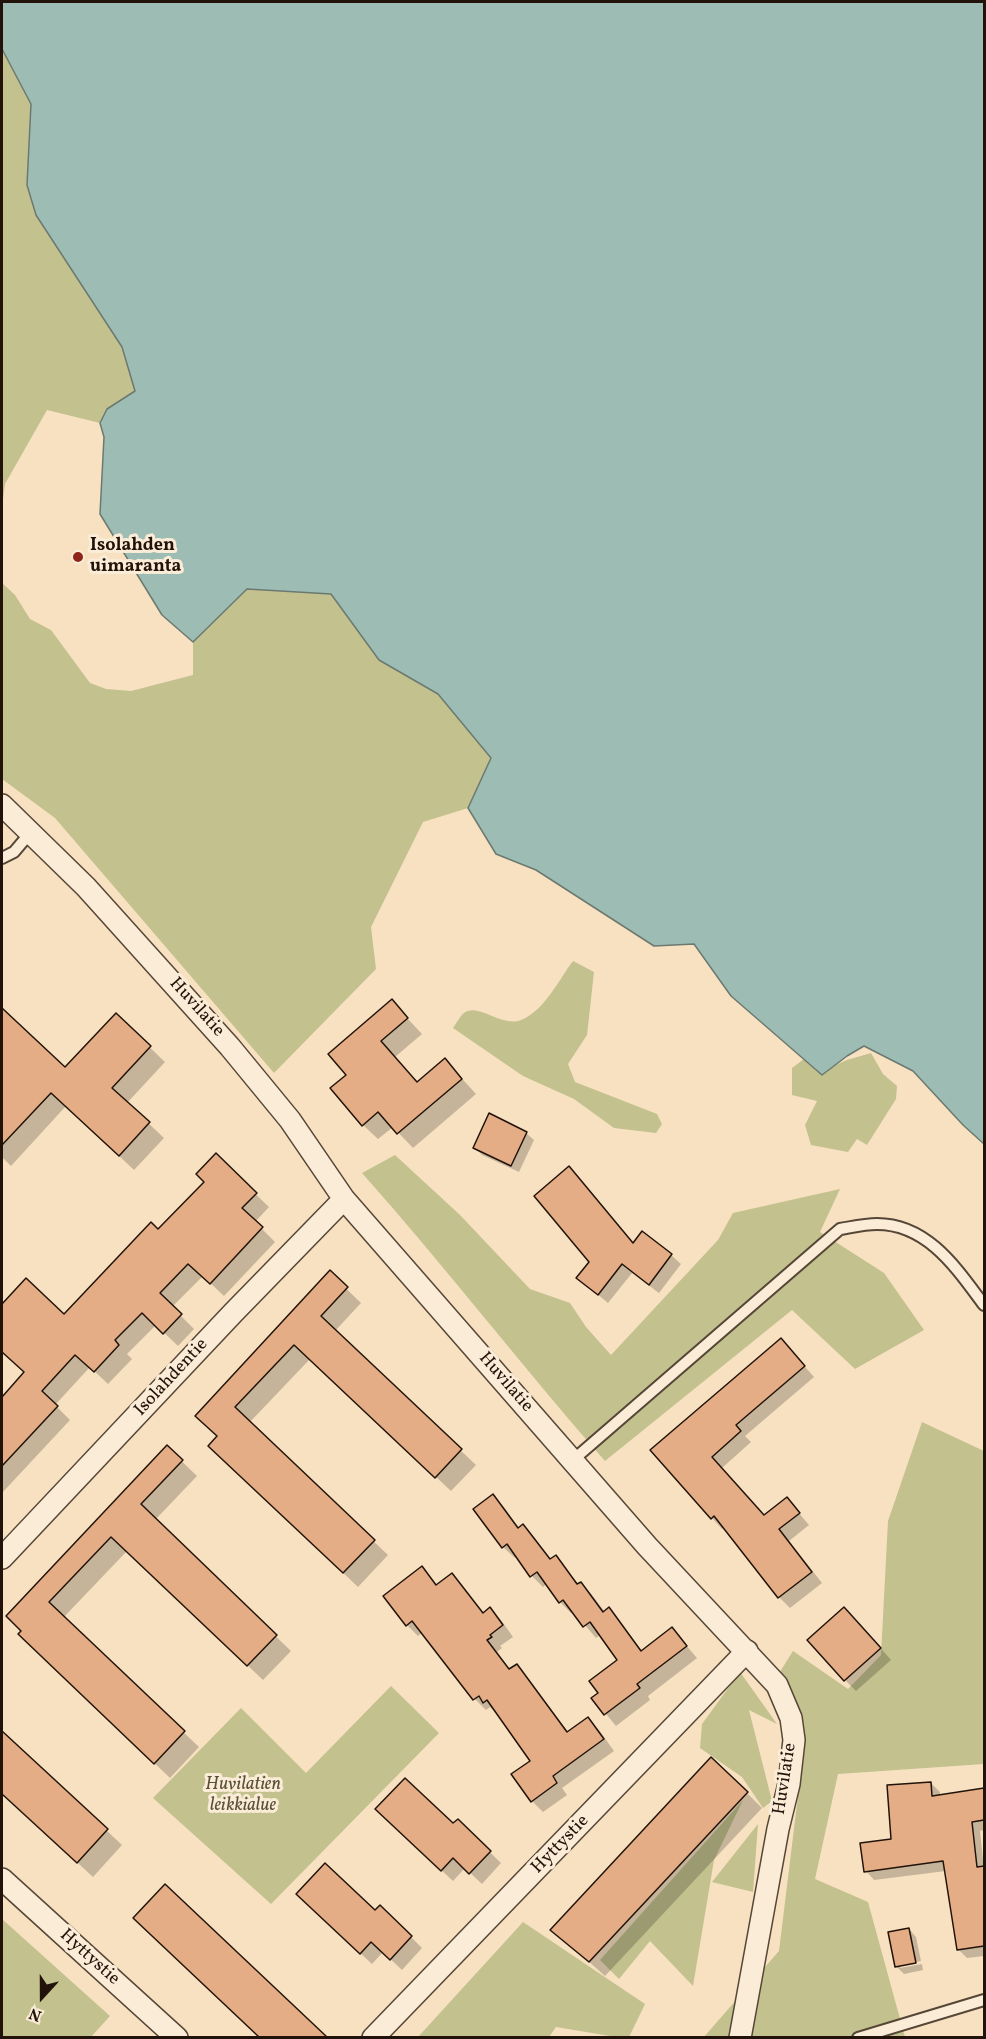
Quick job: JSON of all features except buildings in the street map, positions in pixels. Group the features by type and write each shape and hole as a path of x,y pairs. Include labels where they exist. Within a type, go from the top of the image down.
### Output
{"street":[{"name":"Huvilatie","path":"2,806 86,887 230,1047 290,1120 344,1199 647,1546 777,1685 791,1718 794,1740 789,1784 778,1828 740,2037"},
{"name":"Isolahdentie","path":"2,1558 344,1199"},
{"name":"Hyttystie","path":"373,2037 747,1651"},
{"name":"Hyttystie","path":"2,1879 177,2037"}],"lane":[{"path":"2,858 14,852 31,832"},
{"path":"573,1460 840,1229 878,1224 907,1229 930,1242 947,1257 984,1305"},
{"path":"858,2037 984,2000"}],"green space":[{"path":"2,49 31,104 27,185 36,215 122,347 136,391 107,409 100,423 47,410 5,484 2,507"},
{"path":"2,583 15,595 30,619 51,630 90,683 106,689 131,691 193,675 193,642 247,589 331,594 379,660 438,694 491,758 468,808 423,822 371,927 376,969 274,1073 55,818 2,779"},
{"path":"573,961 594,972 587,1035 568,1064 575,1082 657,1114 662,1124 656,1133 614,1128 574,1099 523,1076 453,1028 463,1014 470,1010 514,1022 530,1015 544,1002"},
{"path":"871,1053 883,1074 897,1086 896,1099 867,1145 857,1139 848,1152 811,1145 805,1125 817,1101 792,1095 792,1068 804,1059 819,1072"},
{"path":"395,1155 460,1215 530,1289 570,1303 586,1327 611,1355 718,1240 733,1213 840,1189 820,1232 884,1273 924,1330 855,1369 792,1310 605,1461 362,1173"},
{"path":"922,1422 984,1451 984,1764 838,1774 815,1879 868,1902 905,2037 703,2038 779,1951 805,1739 778,1675 793,1651 848,1689 881,1655 888,1521"},
{"path":"740,1672 777,1724 749,1710 772,1801 763,1808 742,1777 700,1748 702,1724"},
{"name":"Huvilatien leikkialue","path":"391,1686 439,1733 271,1904 153,1798 241,1708 306,1773"},
{"path":"743,1800 714,1860 693,1986 650,1941 619,1979 600,1960"},
{"path":"758,1824 753,1892 712,1882"},
{"path":"2,1919 110,2016 91,2037 2,2037"},
{"path":"523,1922 645,2004 629,2037 556,2027 549,2037 418,2037"}],"water":[{"path":"2,2 984,2 984,1144 963,1125 913,1071 864,1046 822,1075 731,996 694,944 654,946 536,870 496,854 468,808 491,758 438,694 379,660 331,594 247,589 193,642 162,615 100,514 104,437 100,423 107,409 135,391 122,347 36,215 27,185 31,104 2,49"}],"place":[{"name":"Isolahden uimaranta","path":"78,557"}]}
